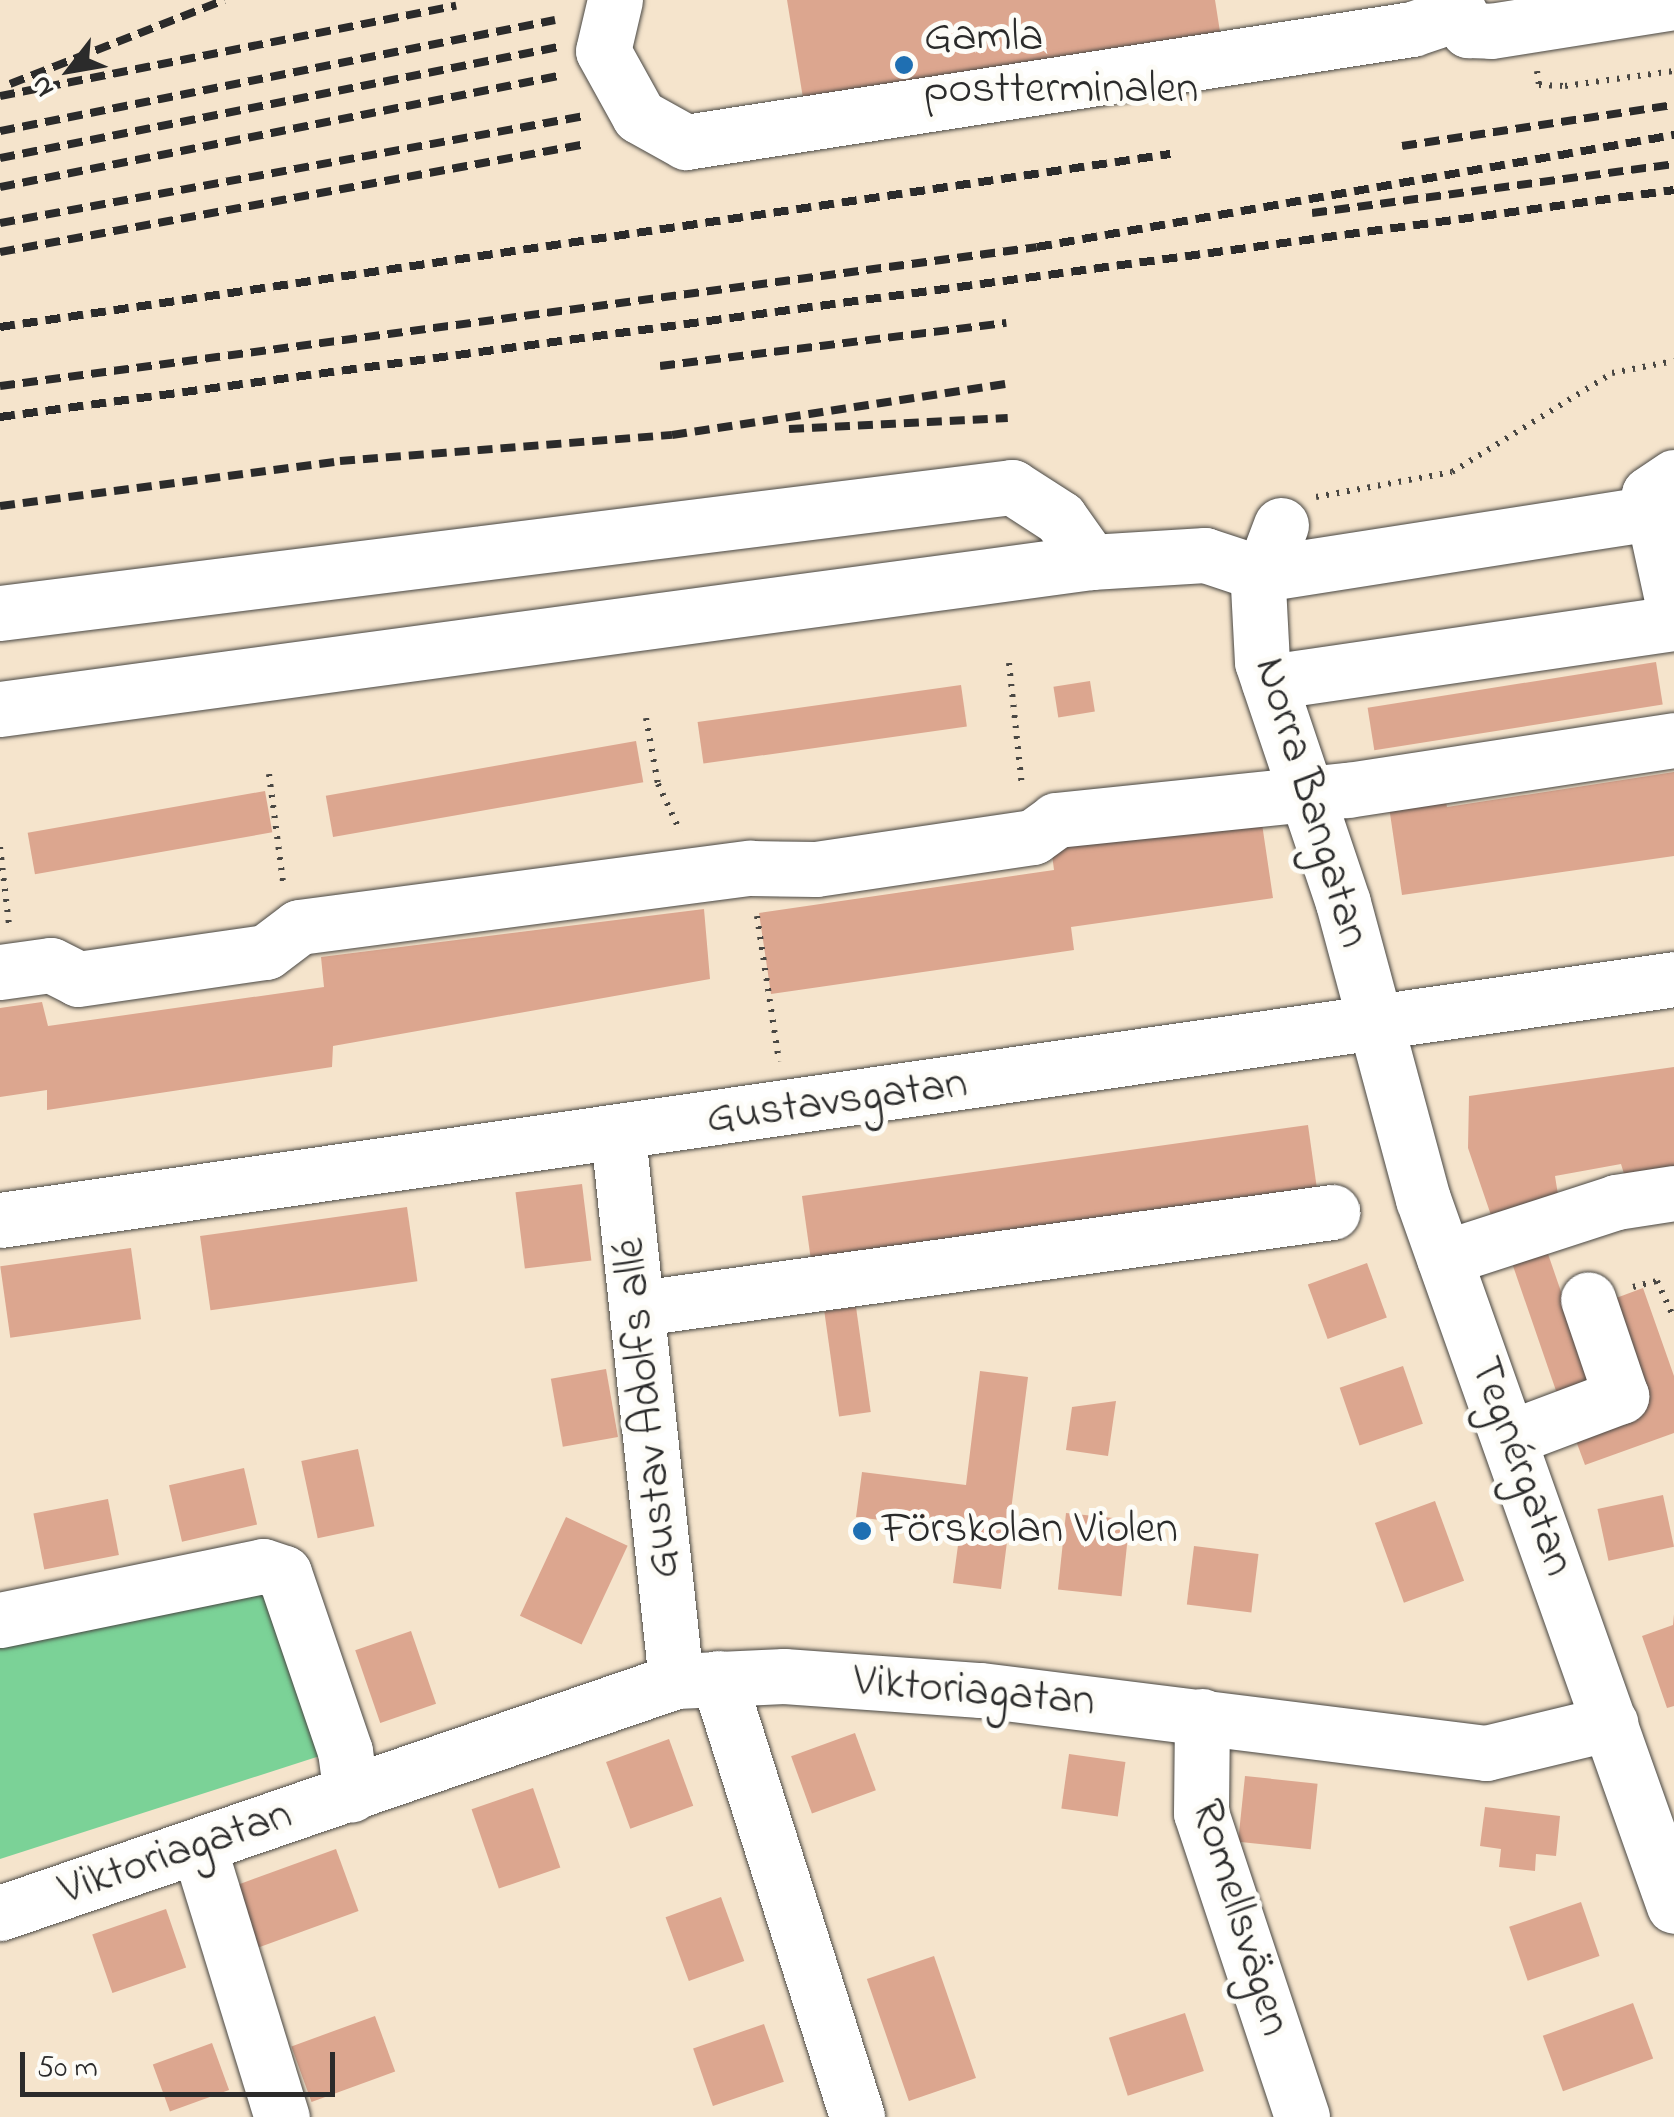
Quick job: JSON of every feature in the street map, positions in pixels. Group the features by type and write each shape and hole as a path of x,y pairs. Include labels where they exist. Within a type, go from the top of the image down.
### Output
{"street":[{"path":"615,0 603,51 639,116 686,142 1412,29 1454,7 1468,30 1530,25 1674,2"},
{"path":"0,613 1012,487 1060,518 1090,562"},
{"path":"0,709 1090,562 1271,549 1664,495 1674,609"},
{"name":"Norra Bangatan","path":"1271,549 1256,626 1268,682 1378,1024"},
{"path":"1268,682 1674,624"},
{"path":"7,971 51,965 78,979 266,952 290,934 725,871 816,869 1027,838 1056,820 1306,791 1674,740"},
{"name":"Gustavsgatan","path":"0,1220 1674,979"},
{"name":"Tegnérgatan","path":"1378,1024 1444,1258 1610,1723 1657,1814 1674,1906"},
{"name":"Gustav Adolfs allé","path":"618,1134 640,1308 697,1680 857,2117"},
{"path":"1444,1258 1616,1202 1674,1194"},
{"path":"640,1308 1332,1212"},
{"path":"1509,1438 1621,1396 1588,1299"},
{"name":"Viktoriagatan","path":"0,1620 263,1566 284,1573 346,1751 351,1795"},
{"name":"Viktoriagatan","path":"0,1913 697,1680 981,1690 1486,1753 1610,1723"},
{"name":"Romellsvägen","path":"1202,1716 1201,1813 1302,2117"},
{"path":"199,1848 282,2117"}],"path":[{"path":"1530,25 1539,85 1674,72"},
{"path":"1271,549 1323,494 1470,466 1612,373 1674,362"},
{"path":"1009,664 1027,838"},
{"path":"646,718 658,784 725,871 780,1062"},
{"path":"269,774 290,934"},
{"path":"0,847 7,971"}],"green space":[{"path":"277,1573 329,1753 0,1859 0,1625"}],"building":[{"name":"Gamla postterminalen","path":"787,0 1215,0 1220,32 803,98"},
{"path":"1656,662 1663,704 1374,750 1368,708"},
{"path":"1090,681 1095,712 1058,717 1053,687"},
{"path":"961,685 967,727 703,764 698,722"},
{"path":"636,741 643,782 333,837 326,796"},
{"path":"1674,772 1674,856 1402,895 1387,793 1442,783 1447,807"},
{"path":"265,791 272,832 35,874 28,833"},
{"path":"1261,817 1273,898 1071,927 1074,950 771,994 759,913 1054,870 1051,847"},
{"path":"704,909 710,979 333,1046 332,1067 47,1110 47,1090 0,1097 0,1008 42,1002 48,1026 324,987 321,957"},
{"path":"1674,1067 1674,1183 1629,1190 1621,1164 1555,1176 1559,1201 1494,1224 1468,1148 1469,1096"},
{"path":"1308,1125 1319,1202 813,1273 802,1196"},
{"path":"582,1184 591,1260 525,1269 515,1192"},
{"path":"407,1207 417,1281 210,1310 200,1236"},
{"path":"131,1248 141,1319 10,1338 0,1266"},
{"path":"1547,1251 1593,1384 1558,1396 1512,1263"},
{"path":"1367,1263 1387,1318 1328,1339 1308,1285"},
{"path":"1643,1288 1674,1376 1674,1433 1585,1465 1572,1430 1644,1405 1608,1301"},
{"path":"856,1307 871,1412 839,1416 824,1311"},
{"path":"1403,1366 1423,1424 1360,1445 1340,1388"},
{"path":"606,1369 618,1437 563,1447 551,1379"},
{"path":"980,1371 1028,1377 1001,1589 953,1583 960,1530 856,1517 862,1472 966,1485"},
{"path":"1116,1401 1108,1456 1066,1450 1072,1407"},
{"path":"358,1449 374,1526 318,1538 301,1461"},
{"path":"244,1468 257,1525 182,1542 169,1485"},
{"path":"1663,1495 1674,1547 1608,1561 1597,1509"},
{"path":"108,1499 119,1555 44,1569 33,1514"},
{"path":"1435,1501 1464,1581 1404,1603 1375,1523"},
{"path":"1066,1513 1130,1520 1122,1596 1058,1590"},
{"path":"566,1517 628,1546 582,1645 520,1616"},
{"path":"1194,1546 1259,1554 1251,1612 1187,1605"},
{"path":"1674,1614 1674,1706 1667,1708 1642,1636 1673,1625"},
{"path":"411,1631 436,1704 380,1723 355,1650"},
{"path":"855,1733 876,1790 812,1814 791,1756"},
{"path":"669,1739 693,1806 630,1829 606,1762"},
{"path":"1069,1754 1125,1762 1118,1816 1061,1808"},
{"path":"1245,1776 1318,1784 1311,1849 1238,1842"},
{"path":"533,1788 560,1867 499,1889 472,1809"},
{"path":"1485,1807 1560,1816 1556,1856 1536,1854 1535,1871 1499,1867 1501,1849 1480,1846"},
{"path":"336,1849 359,1911 257,1948 235,1886"},
{"path":"721,1897 744,1961 689,1981 666,1917"},
{"path":"1581,1902 1600,1956 1528,1981 1509,1927"},
{"path":"166,1909 186,1968 112,1993 92,1934"},
{"path":"934,1956 976,2078 909,2101 867,1979"},
{"path":"1633,2003 1653,2058 1563,2091 1543,2036"},
{"path":"1185,2013 1204,2071 1128,2096 1109,2038"},
{"path":"375,2016 395,2071 312,2102 291,2046"},
{"path":"764,2024 784,2082 713,2106 693,2048"},
{"path":"212,2043 229,2090 170,2112 153,2065"}],"railway":[{"path":"10,84 224,0"},
{"path":"0,96 456,6"},
{"path":"0,131 555,20"},
{"path":"0,158 558,47"},
{"path":"0,187 563,75"},
{"path":"1402,146 1674,105"},
{"path":"0,223 584,116"},
{"path":"0,386 1037,247 1674,135"},
{"path":"0,252 586,144"},
{"path":"0,327 1170,154"},
{"path":"1312,213 1674,164"},
{"path":"0,417 1674,190"},
{"path":"660,366 1006,323"},
{"path":"0,506 340,461 672,435 1010,383"},
{"path":"789,429 1008,418"}],"place":[{"name":"Gamla postterminalen","path":"904,65"},
{"name":"Förskolan Violen","path":"862,1531"}]}
